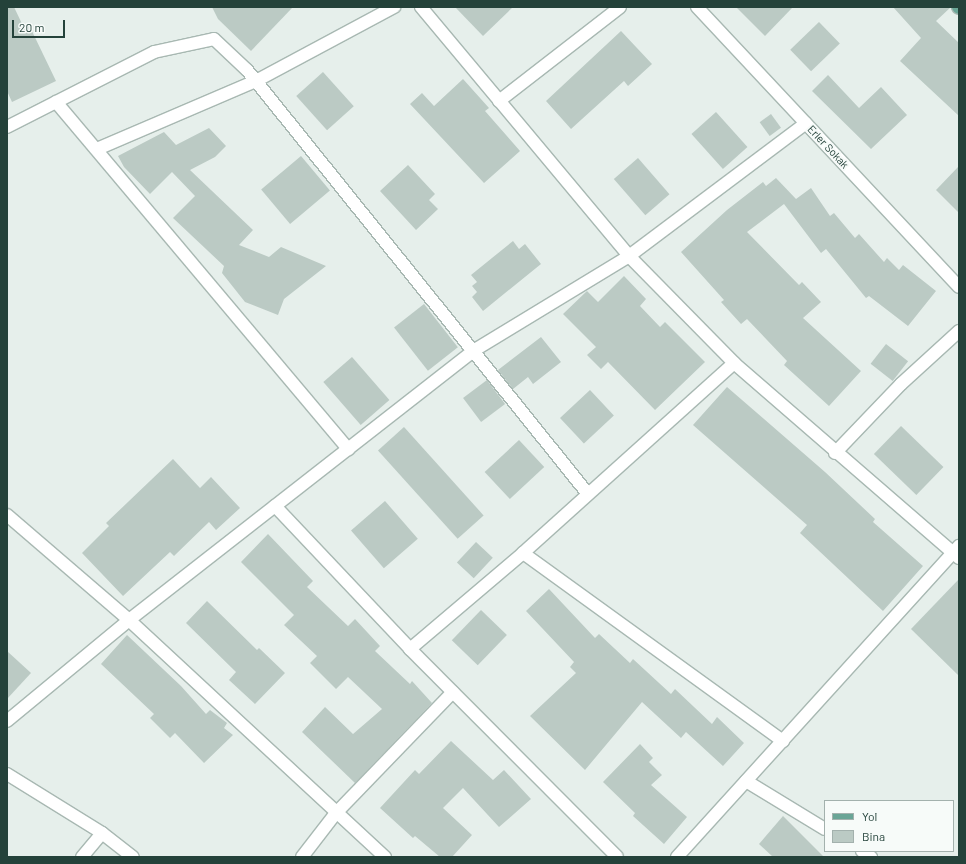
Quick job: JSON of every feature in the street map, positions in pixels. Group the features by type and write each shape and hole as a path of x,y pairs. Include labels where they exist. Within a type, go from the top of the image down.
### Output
{"street":[{"path":"97,149 256,81 394,7"},
{"path":"421,7 629,256 734,363 835,453 957,552 677,857"},
{"path":"498,101 620,7"},
{"name":"Erler Sokak","path":"697,7 959,287"},
{"path":"7,127 154,52 214,39 256,81 588,494"},
{"path":"56,102 348,449"},
{"path":"7,721 129,620 473,351 629,256 806,123"},
{"path":"835,453 901,384 959,331"},
{"path":"410,649 523,553 734,363"},
{"path":"275,506 410,649 617,857"},
{"path":"7,515 129,620 336,813 386,857"},
{"path":"523,553 783,741"},
{"path":"302,857 336,813 453,692"},
{"path":"7,774 102,833 134,857"},
{"path":"746,781 824,828"},
{"path":"82,857 102,833"}],"building":[{"path":"7,7 14,7 24,28 29,25 56,81 12,102 7,91"},
{"path":"212,7 293,7 251,51 218,19"},
{"path":"455,7 513,7 483,36"},
{"path":"736,7 793,7 765,36"},
{"path":"893,7 951,7 936,21 959,43 959,116 900,61 921,38"},
{"path":"819,22 840,44 811,71 790,50"},
{"path":"621,31 652,64 628,86 624,81 571,129 546,101"},
{"path":"323,72 354,106 327,130 296,96"},
{"path":"828,75 859,108 881,87 907,115 871,149 812,91"},
{"path":"463,79 489,108 485,111 520,151 484,183 410,104 422,93 434,106"},
{"path":"716,112 747,147 723,169 691,134"},
{"path":"771,114 781,128 770,136 760,122"},
{"path":"209,128 226,146 215,157 190,170 253,230 239,245 269,257 281,247 326,266 284,299 278,315 245,302 222,273 224,266 173,218 195,196 172,172 150,194 124,167 118,156 164,132 176,145"},
{"path":"301,156 330,190 290,224 261,189"},
{"path":"638,158 669,194 645,215 614,179"},
{"path":"408,165 435,194 429,200 438,209 416,230 380,191"},
{"path":"959,166 959,213 936,190"},
{"path":"776,178 796,199 811,188 830,216 834,213 855,238 859,234 884,262 887,258 899,270 903,265 936,291 908,326 869,296 866,298 826,249 821,253 784,204 747,232 799,285 802,282 821,302 803,318 861,371 829,406 784,365 787,361 747,319 741,324 721,302 724,300 681,252 727,210 763,182 766,186"},
{"path":"513,241 519,249 525,244 541,264 483,311 472,297 477,292 472,286 477,282 471,275"},
{"path":"624,276 646,299 640,306 660,327 665,322 705,362 655,410 608,362 601,369 587,355 596,347 563,314 587,291 598,302"},
{"path":"424,304 458,347 428,371 394,327"},
{"path":"541,337 561,362 533,384 528,377 513,389 498,370"},
{"path":"886,344 908,361 893,381 871,364"},
{"path":"352,357 389,400 361,425 323,382"},
{"path":"487,380 505,404 481,422 463,398"},
{"path":"727,387 825,472 875,519 873,522 923,566 883,611 800,533 807,525 693,425"},
{"path":"590,390 614,416 584,444 560,418"},
{"path":"901,426 943,467 916,495 874,454"},
{"path":"404,427 484,515 458,539 378,450"},
{"path":"519,440 544,467 510,499 485,472"},
{"path":"173,459 200,488 211,477 240,508 216,530 209,522 174,556 170,552 123,596 82,553 109,526 106,523"},
{"path":"385,501 418,539 384,568 351,531"},
{"path":"268,534 313,581 307,587 348,626 355,619 380,646 375,651 410,684 412,681 432,703 355,783 302,732 325,707 353,734 382,709 348,677 336,689 310,663 317,656 284,625 294,615 241,562"},
{"path":"476,542 493,558 474,578 457,562"},
{"path":"959,579 959,676 911,629"},
{"path":"549,589 595,638 599,634 630,663 633,659 671,694 675,689 712,724 717,717 744,743 723,766 686,732 681,738 642,702 585,770 530,716 576,673 570,667 574,662 526,611"},
{"path":"207,601 257,650 259,648 285,673 255,704 229,680 236,672 186,623"},
{"path":"481,610 507,635 478,665 452,640"},
{"path":"127,635 181,686 206,714 210,710 227,723 224,728 233,735 204,763 175,733 170,738 150,718 154,714 101,664"},
{"path":"7,651 31,673 7,699"},
{"path":"451,741 493,780 504,770 531,799 499,827 463,788 443,808 472,835 452,857 440,857 415,836 413,838 380,808 415,770 419,774"},
{"path":"640,744 653,758 649,762 662,775 651,785 687,817 664,844 633,816 635,813 603,782"},
{"path":"783,816 824,857 773,857 759,844"}]}
